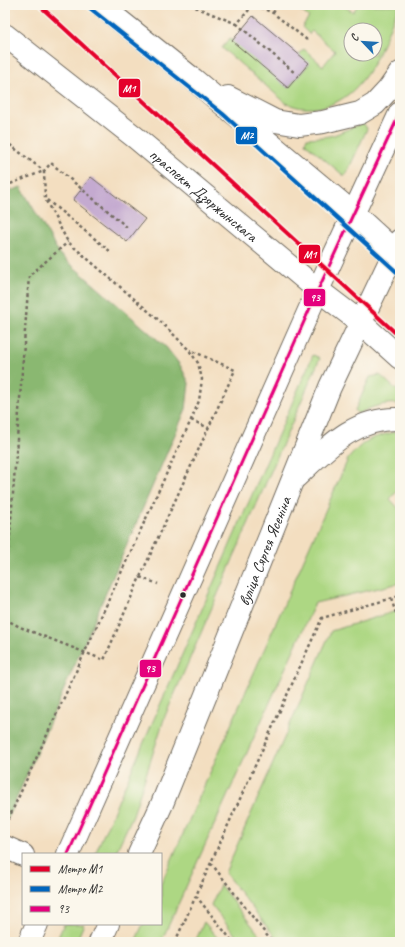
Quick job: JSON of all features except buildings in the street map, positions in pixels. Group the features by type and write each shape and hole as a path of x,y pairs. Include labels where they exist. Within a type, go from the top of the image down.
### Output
{"main road":[{"path":"100,5 193,79 398,249"},
{"name":"праспект Дзяржынскага","path":"5,35 136,138 318,290 360,322 400,358"},
{"path":"193,79 275,121 299,125 323,122 360,113 375,104 388,90 400,73"},
{"path":"68,853 318,290 400,114"},
{"name":"вуліца Сяргея Ясеніна","path":"139,853 165,796 330,387 360,322 398,249"},
{"path":"291,482 334,441 350,431 370,423 389,419 400,419"},
{"path":"5,847 22,855"},
{"path":"29,942 37,925"},
{"path":"100,942 108,925"}],"path":[{"path":"190,5 238,24 295,73"},
{"path":"238,24 254,5 273,13 307,40"},
{"path":"273,13 278,5"},
{"path":"5,141 44,171"},
{"path":"5,186 44,171 51,163 128,228"},
{"path":"5,827 191,420 199,401 202,379 198,363 189,350 161,322 68,242 45,199 44,171"},
{"path":"45,199 111,252"},
{"path":"5,566 9,548 29,276 68,242"},
{"path":"5,619 20,627 104,660 140,577 235,370 189,350"},
{"path":"191,420 209,428"},
{"path":"175,942 322,618 400,596"},
{"path":"391,599 400,624"},
{"path":"211,863 272,942"},
{"path":"196,896 233,942"}],"green space":[{"path":"293,5 342,5 353,12 358,5 399,5 383,44 383,22 343,22 343,62 374,62 362,80 351,92 338,101 322,107 304,108 286,103 222,48 230,38 288,88 309,64 299,55 304,49 323,66 335,51 312,31 309,34 302,27 309,17"},
{"path":"363,123 367,129 346,175 343,175 305,143 307,138 334,135"},
{"path":"21,187 60,255 166,347 180,365 189,383 186,409 8,818 5,819 5,193"},
{"path":"313,355 320,358 165,716 133,815 115,853 95,853"},
{"path":"380,375 400,393 400,404 378,406 358,414 355,410 370,377"},
{"path":"395,432 400,433 400,488 390,499 400,510 400,583 315,603 161,942 135,942 143,925 162,925 162,882 348,459 368,440"},
{"path":"400,610 400,942 279,942 225,873 331,631"},
{"path":"220,885 265,942 241,942 211,905"},
{"path":"204,922 221,942 195,942"},
{"path":"64,925 84,925 76,942 56,942"}],"metro line":[{"name":"M1","path":"39,5 400,337"},
{"name":"M2","path":"86,5 223,114 400,275"}],"transit line":[{"name":"93","path":"68,853 318,290 400,113"}]}
